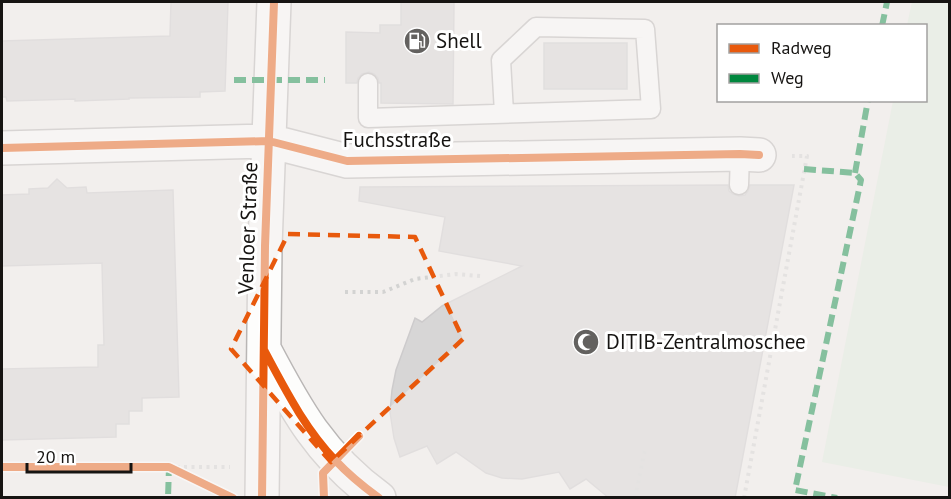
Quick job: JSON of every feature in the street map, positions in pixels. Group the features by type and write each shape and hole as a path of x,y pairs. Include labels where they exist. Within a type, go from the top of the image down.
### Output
{"street":[{"name":"Venloer Straße","path":"262,498 263,347 274,2"},
{"name":"Fuchsstraße","path":"2,148 268,141 347,162 746,165"},
{"name":"Venloer Straße","path":"263,347 289,397 310,430 334,460 379,498"}],"lane":[{"path":"368,83 368,118 651,109 645,29 536,27 501,60 504,113"}],"path":[{"path":"744,498 807,156 746,165"},
{"path":"345,292 383,292 415,279 456,274 480,276"},
{"path":"635,498 645,450"},
{"path":"169,466 190,477"}],"highlighted area":[{"path":"288,234 415,237 463,339 331,462 231,349"}],"green space":[{"path":"912,2 949,2 949,487 822,462 893,102 927,102 927,24 907,24"}],"building":[{"path":"171,2 228,2 225,91 200,92 200,97 75,101 75,99 7,101 6,97 2,97 2,41 170,36"},
{"path":"401,2 454,2 453,104 381,103 381,83 374,74 369,72 362,74 357,83 346,83 346,32 380,33 380,25 401,25"},
{"path":"544,43 627,43 627,89 544,89"},
{"path":"57,179 67,188 86,187 87,193 173,190 179,397 142,398 142,411 129,411 129,424 116,424 116,437 2,440 2,369 98,367 98,345 104,345 102,263 2,266 2,195 29,194 29,189 48,188"},
{"name":"DITIB-Zentralmoschee","path":"728,185 729,191 739,196 745,195 750,185 794,185 735,498 609,498 586,479 570,489 559,472 522,479 502,478 486,473 456,452 437,464 427,446 400,457 390,412 392,390 396,370 415,318 422,322 442,306 522,266 439,251 445,217 359,201 360,187"}],"marked path":[{"path":"882,24 887,2"},
{"path":"234,80 325,80"},
{"path":"855,173 868,102"},
{"path":"804,169 855,173 861,180 795,490 837,498"},
{"path":"166,467 169,467 168,498"}],"cycle path":[{"path":"262,498 265,246 274,2"},
{"path":"2,148 269,141 347,161 759,155"},
{"path":"264,350 296,408 325,449 346,471 379,498"},
{"path":"324,498 323,473 359,436"},
{"path":"2,467 169,467 233,498"}],"place":[{"name":"Shell","path":"417,41"},
{"name":"DITIB-Zentralmoschee","path":"586,342"}]}
